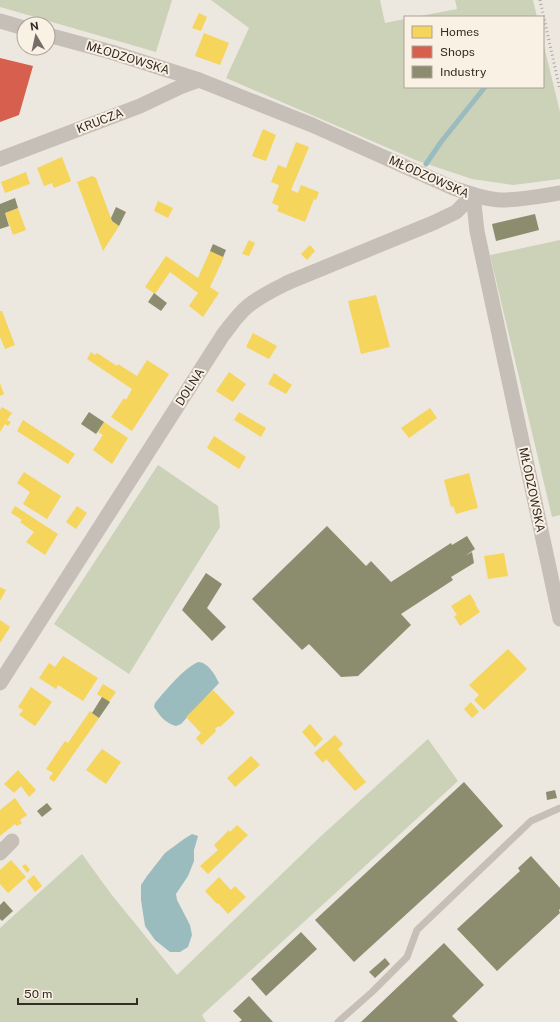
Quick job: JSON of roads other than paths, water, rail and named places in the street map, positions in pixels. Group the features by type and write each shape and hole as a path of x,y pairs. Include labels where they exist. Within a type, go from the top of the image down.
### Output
{"street":[{"path":"0,21 16,26"},
{"name":"MŁODZOWSKA","path":"56,36 199,80 312,125 453,188 473,195 477,231 560,619"},
{"name":"KRUCZA","path":"0,159 140,106 180,87 199,80"},
{"path":"473,195 500,200 528,198 560,193"},
{"name":"DOLNA","path":"0,683 224,335 247,306 268,292 289,282 433,223 456,212 473,195"},
{"path":"0,853 12,842"}],"lane":[{"path":"338,1022 372,992 407,957 417,930 531,822 560,808"}],"water":[{"path":"198,662 205,664 208,667 219,683 181,724 176,726 172,725 163,719 158,713 154,707 155,703 169,686 192,665"},
{"path":"192,834 198,836 194,850 194,861 188,876 176,894 177,900 190,925 192,935 188,947 180,952 170,952 155,940 145,926 141,900 141,885 165,853"}],"waterway":[{"path":"426,164 441,142 484,88"}],"railway":[{"path":"540,0 544,16"},
{"path":"544,18 560,90"}]}
